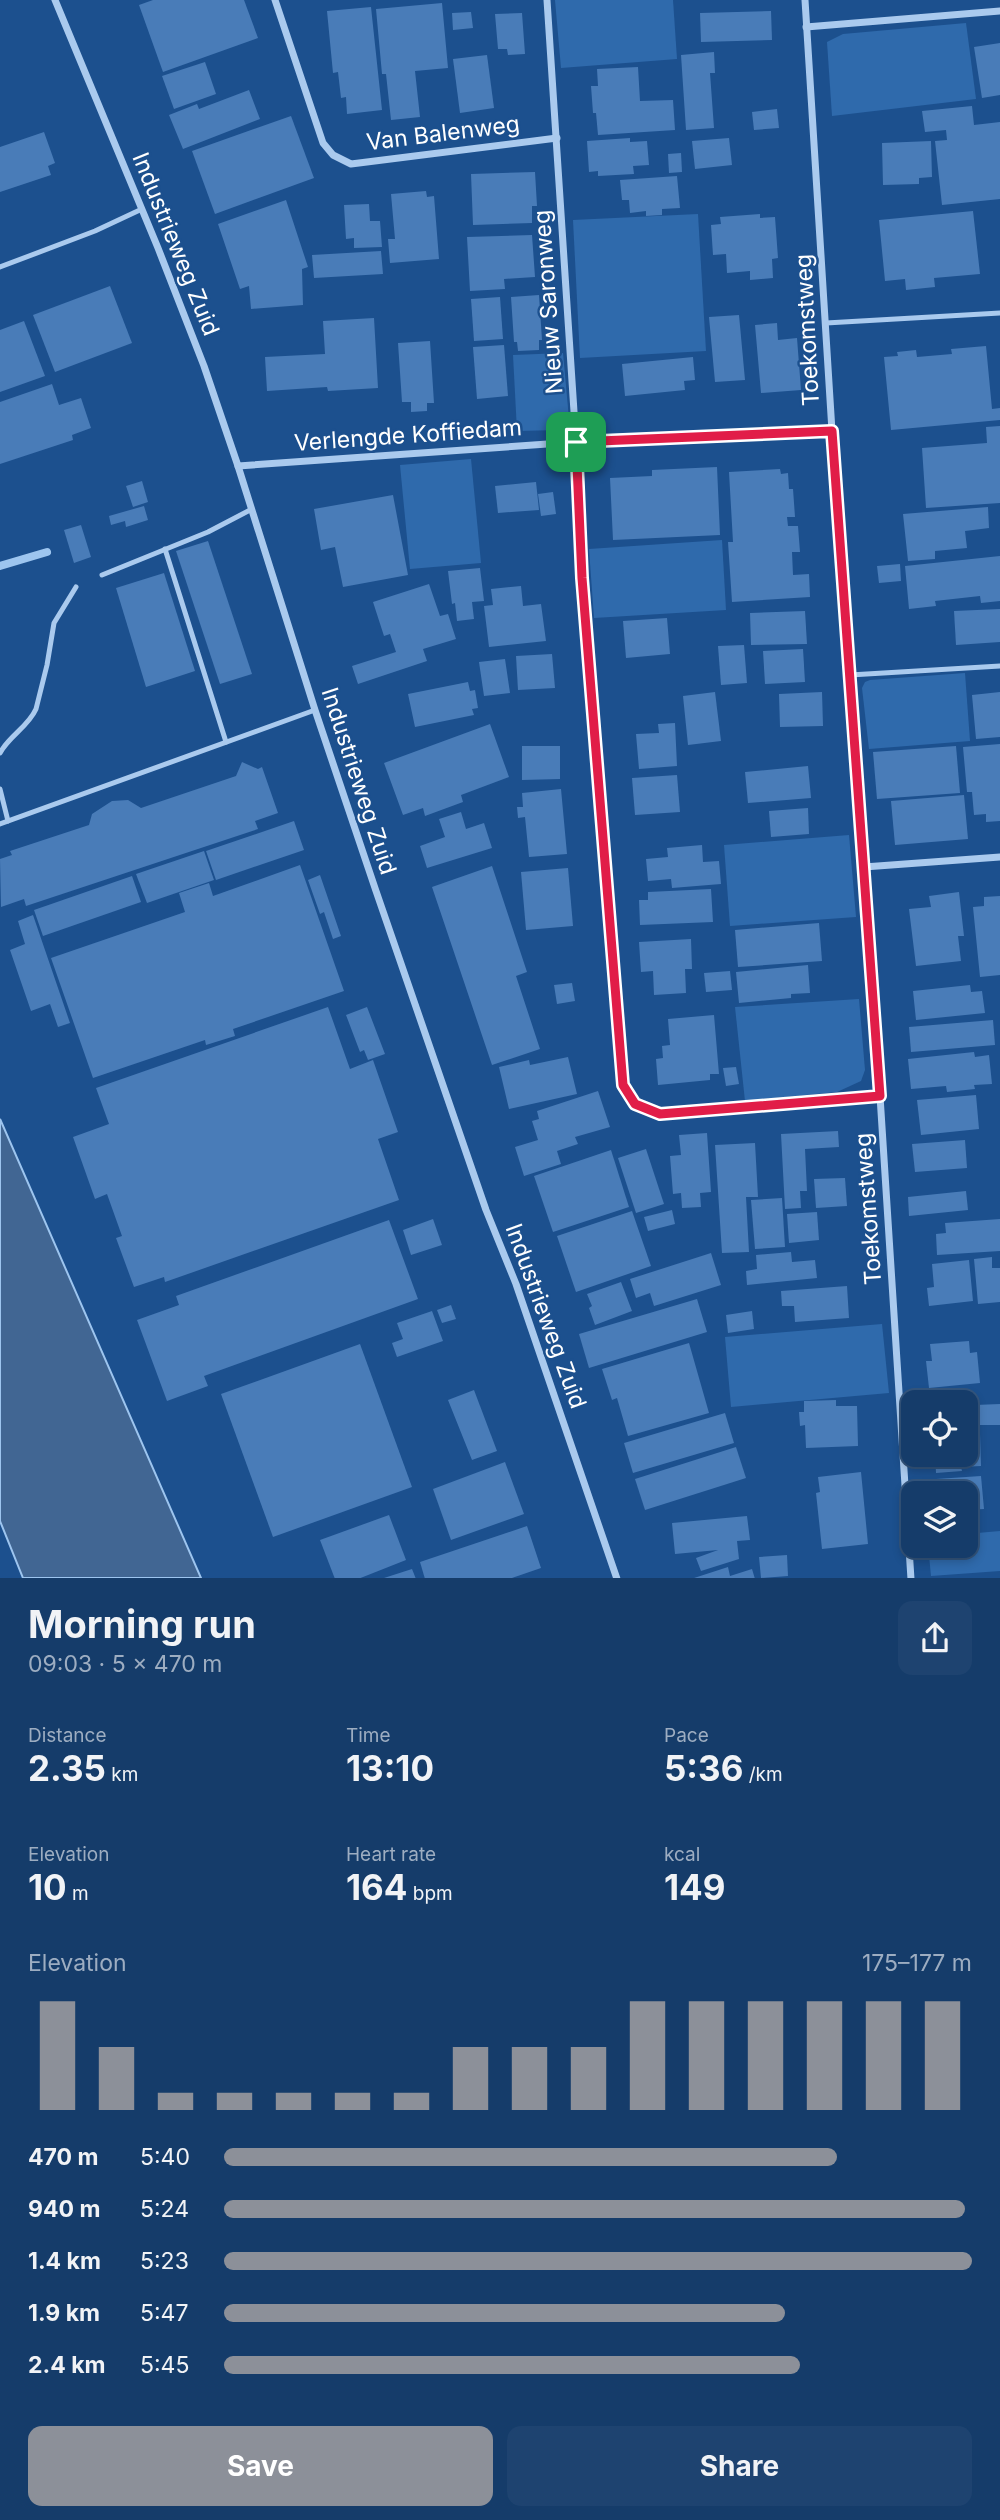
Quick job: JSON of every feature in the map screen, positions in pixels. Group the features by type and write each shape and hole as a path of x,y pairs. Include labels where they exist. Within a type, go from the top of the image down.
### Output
{"street":[{"name":"Industrieweg Zuid","path":"55,0 204,366 315,710 486,1210 516,1284 617,1578"},
{"name":"Van Balenweg","path":"275,0 323,143 333,155 351,164 557,138"},
{"name":"Nieuw Saronweg","path":"547,0 576,442 582,578 623,1085 635,1104 660,1114 880,1096"},
{"name":"Toekomstweg","path":"804,0 911,1578"},
{"path":"806,27 1000,11"},
{"name":"Verlengde Koffiedam","path":"238,466 576,442 832,431"},
{"path":"864,867 1000,857"}],"lane":[{"path":"0,267 95,231 142,209"},
{"path":"827,323 1000,313"},
{"path":"102,575 208,532 252,509"},
{"path":"165,549 226,742"},
{"path":"0,753 10,738 33,716 47,665 54,623 76,587"},
{"path":"850,675 1000,666"},
{"path":"0,824 315,710"},
{"path":"0,789 8,821"}],"shaded area":[{"path":"555,0 673,0 677,59 561,68"},
{"path":"966,23 976,99 832,116 827,42 843,34"},
{"path":"698,214 706,351 580,358 573,220"},
{"path":"563,353 569,419 567,427 560,430 517,431 513,355"},
{"path":"471,459 481,563 410,569 400,465"},
{"path":"722,540 726,610 594,618 589,549"},
{"path":"965,673 970,741 869,749 862,688 865,682"},
{"path":"849,835 856,917 730,926 724,845"},
{"path":"859,999 865,1070 861,1081 837,1092 745,1101 735,1007"},
{"path":"0,1119 201,1578 23,1578 0,1521"},
{"path":"882,1324 889,1393 731,1407 725,1337"},
{"path":"1000,1531 1000,1571 931,1576 929,1558 978,1558 978,1533"}],"building":[{"path":"153,0 244,0 258,38 163,72 139,5"},
{"path":"442,3 448,68 415,71 420,117 391,120 386,74 382,74 376,9"},
{"path":"371,7 382,110 347,114 346,97 341,98 338,72 333,73 327,11"},
{"path":"771,11 772,40 701,42 700,13"},
{"path":"471,12 473,28 453,30 452,13"},
{"path":"522,13 525,54 508,55 507,49 498,49 495,14"},
{"path":"1000,43 1000,95 982,98 974,47"},
{"path":"714,52 715,73 710,73 714,128 686,130 681,55"},
{"path":"487,55 494,108 460,113 453,59"},
{"path":"205,62 216,94 174,109 162,76"},
{"path":"638,67 640,101 673,100 675,130 598,135 591,86 598,86 597,69"},
{"path":"249,90 260,119 183,149 169,115 197,104 199,109"},
{"path":"972,106 974,125 1000,122 1000,199 942,205 935,141 947,140 946,130 925,132 922,111"},
{"path":"777,109 779,128 754,130 752,112"},
{"path":"291,116 314,178 215,214 192,151"},
{"path":"44,132 55,163 48,166 51,175 0,192 0,147"},
{"path":"630,138 630,142 647,141 649,165 633,166 634,174 598,176 598,171 589,172 587,141"},
{"path":"729,138 732,165 695,169 692,141"},
{"path":"931,141 932,177 919,178 919,184 883,185 882,143"},
{"path":"681,153 682,172 669,173 668,154"},
{"path":"535,172 537,206 532,206 532,223 473,225 471,174"},
{"path":"677,176 680,208 662,209 662,215 646,216 646,211 630,213 629,200 622,200 620,180"},
{"path":"426,191 427,197 434,196 439,259 390,263 388,239 395,239 391,194"},
{"path":"286,200 308,267 302,269 303,305 251,309 249,286 240,289 218,224"},
{"path":"369,204 370,221 380,221 382,247 354,248 354,238 346,239 344,205"},
{"path":"973,211 980,274 934,278 935,287 906,290 905,279 885,281 879,220"},
{"path":"760,214 760,218 775,217 778,258 772,259 773,278 750,280 750,271 727,273 726,254 713,255 711,225 721,224 720,217"},
{"path":"532,235 535,277 504,279 505,289 470,291 467,237"},
{"path":"381,251 383,274 314,278 312,255"},
{"path":"110,286 132,343 55,372 33,315"},
{"path":"539,295 542,340 539,340 539,350 518,351 517,342 514,342 511,297"},
{"path":"500,297 503,339 474,341 471,299"},
{"path":"739,315 745,380 715,382 709,317"},
{"path":"374,318 378,388 328,391 327,387 267,391 265,357 325,354 323,321"},
{"path":"24,321 45,376 0,392 0,330"},
{"path":"777,323 778,340 797,338 801,390 761,393 755,325"},
{"path":"430,341 434,403 427,403 427,411 411,412 411,402 402,402 398,343"},
{"path":"504,345 508,396 477,399 473,347"},
{"path":"986,346 992,409 1000,408 1000,420 891,430 884,357 898,356 897,352 916,350 917,357 952,354 951,349"},
{"path":"693,357 695,380 684,381 685,390 625,396 622,364"},
{"path":"52,384 59,405 81,398 91,428 72,435 73,440 0,464 0,402"},
{"path":"1000,426 1000,503 926,508 922,448 987,443 986,427"},
{"path":"717,467 720,535 613,540 610,478 652,476 652,470"},
{"path":"780,469 781,474 788,473 789,489 793,489 795,517 787,517 788,526 798,526 800,552 792,552 793,575 809,574 810,597 732,602 728,542 733,542 729,472"},
{"path":"142,481 148,502 133,507 126,486"},
{"path":"536,482 539,510 498,513 495,486"},
{"path":"553,492 556,514 541,516 538,494"},
{"path":"393,495 408,575 343,587 335,547 321,550 314,509"},
{"path":"144,506 148,520 126,527 125,521 111,525 109,516"},
{"path":"988,507 989,528 965,531 967,548 935,551 935,559 908,561 903,514"},
{"path":"81,525 91,557 74,563 64,530"},
{"path":"208,541 252,674 220,684 176,551"},
{"path":"1000,556 1000,601 981,603 980,596 935,601 936,606 909,609 905,566"},
{"path":"900,564 901,581 879,583 877,566"},
{"path":"480,568 484,601 472,602 474,619 457,621 448,571"},
{"path":"164,573 195,671 146,687 116,588"},
{"path":"429,584 440,616 448,614 456,639 423,649 427,661 358,684 352,666 396,652 390,634 384,636 373,602"},
{"path":"521,586 523,606 541,604 546,641 489,647 484,606 493,605 491,589"},
{"path":"1000,609 1000,642 956,645 954,611"},
{"path":"805,611 807,644 751,645 750,613"},
{"path":"667,618 670,654 626,658 623,621"},
{"path":"744,645 747,683 721,685 718,646"},
{"path":"803,649 805,682 765,684 763,651"},
{"path":"552,654 555,688 518,690 516,656"},
{"path":"505,659 510,693 484,696 479,662"},
{"path":"468,682 470,691 475,690 478,708 472,709 474,715 415,727 408,694"},
{"path":"715,692 721,741 688,745 683,696"},
{"path":"822,692 823,726 780,727 779,694"},
{"path":"1000,692 1000,737 976,739 972,695"},
{"path":"675,723 677,766 639,769 636,734 659,733 658,724"},
{"path":"490,724 509,777 461,795 463,802 425,816 423,808 403,815 384,763"},
{"path":"1000,744 1000,821 986,822 986,814 974,815 972,792 967,792 963,747"},
{"path":"522,746 560,746 560,779 522,780"},
{"path":"956,746 960,793 877,799 873,752"},
{"path":"242,762 258,769 262,767 278,813 255,821 258,829 26,906 24,899 1,907 0,859 12,855 10,851 89,825 92,814 112,801 128,800 141,808 236,776"},
{"path":"808,766 811,798 748,803 745,772"},
{"path":"677,775 680,812 635,815 632,778"},
{"path":"561,789 567,854 529,857 525,817 518,818 517,807 523,807 522,793"},
{"path":"964,795 968,839 895,845 891,801"},
{"path":"808,808 809,834 771,837 769,811"},
{"path":"461,812 466,829 484,823 492,848 427,868 420,846 445,837 439,819"},
{"path":"294,821 304,850 216,880 206,851"},
{"path":"702,845 703,862 719,861 721,884 672,888 671,879 648,881 646,859 668,857 667,848"},
{"path":"204,851 214,880 147,903 136,874"},
{"path":"300,865 344,991 233,1029 235,1036 206,1045 205,1040 93,1078 51,958 185,912 179,893 209,883 213,896"},
{"path":"492,866 527,972 516,976 540,1049 492,1065 432,887"},
{"path":"568,868 573,926 526,930 521,872"},
{"path":"320,875 341,936 333,939 324,912 320,914 308,880"},
{"path":"132,876 141,902 43,936 34,910"},
{"path":"711,889 713,922 640,925 639,900 648,900 648,892"},
{"path":"959,892 964,936 958,936 961,961 916,966 909,909 931,907 929,896"},
{"path":"1000,896 1000,975 980,977 973,907 984,906 984,897"},
{"path":"33,915 70,1023 58,1027 50,1004 31,1011 10,950 25,944 18,921"},
{"path":"819,923 822,961 738,967 735,930"},
{"path":"691,939 692,969 685,969 686,993 654,995 653,971 641,972 639,942"},
{"path":"808,965 810,993 791,994 791,998 739,1003 736,972"},
{"path":"730,971 732,990 706,992 704,973"},
{"path":"572,983 575,1001 557,1004 554,985"},
{"path":"970,985 971,992 982,991 985,1013 916,1020 913,991"},
{"path":"328,1007 350,1069 373,1060 398,1132 378,1139 399,1200 165,1282 164,1277 134,1287 116,1238 122,1236 107,1194 95,1199 73,1137 109,1124 96,1088"},
{"path":"367,1007 385,1054 368,1060 364,1050 360,1052 346,1015"},
{"path":"714,1015 719,1074 710,1074 710,1080 658,1085 656,1059 663,1058 662,1046 670,1045 668,1019"},
{"path":"993,1020 995,1045 911,1052 909,1027"},
{"path":"974,1052 975,1057 989,1055 992,1084 974,1085 975,1089 947,1092 946,1086 911,1089 908,1059"},
{"path":"568,1057 577,1094 509,1109 499,1067 529,1060 530,1065"},
{"path":"736,1067 739,1084 726,1086 723,1068"},
{"path":"598,1091 610,1127 575,1137 578,1144 557,1151 561,1164 524,1176 515,1147 538,1140 532,1121 539,1119 537,1111"},
{"path":"976,1095 979,1129 921,1135 917,1100"},
{"path":"838,1131 839,1147 805,1149 807,1191 800,1191 801,1208 785,1209 781,1134"},
{"path":"707,1133 711,1192 700,1193 701,1207 682,1208 681,1193 673,1194 670,1156 681,1155 679,1135"},
{"path":"965,1140 967,1168 915,1172 912,1144"},
{"path":"755,1143 758,1197 746,1197 749,1252 722,1253 715,1145"},
{"path":"646,1149 664,1204 636,1213 618,1158"},
{"path":"611,1150 629,1207 553,1232 534,1176"},
{"path":"845,1178 847,1206 816,1208 814,1179"},
{"path":"966,1191 968,1210 909,1216 908,1197"},
{"path":"782,1198 785,1247 755,1249 751,1200"},
{"path":"672,1210 675,1224 648,1231 644,1217"},
{"path":"632,1211 651,1266 576,1292 557,1236"},
{"path":"817,1212 819,1240 789,1243 787,1214"},
{"path":"433,1219 442,1245 411,1255 403,1230"},
{"path":"1000,1219 1000,1251 937,1255 936,1234 946,1233 945,1223"},
{"path":"389,1220 418,1299 204,1376 208,1386 167,1401 137,1320 179,1305 176,1296"},
{"path":"791,1252 792,1262 815,1260 817,1278 747,1285 746,1271 757,1269 756,1255"},
{"path":"711,1253 721,1285 654,1306 650,1293 636,1298 630,1279"},
{"path":"992,1257 992,1268 1000,1268 1000,1302 978,1304 974,1259"},
{"path":"969,1260 973,1301 929,1306 927,1288 934,1287 932,1264"},
{"path":"621,1282 632,1311 595,1325 587,1294"},
{"path":"847,1286 849,1318 795,1322 794,1306 782,1306 781,1291"},
{"path":"697,1299 707,1332 589,1368 579,1334"},
{"path":"451,1305 456,1319 442,1323 437,1310"},
{"path":"432,1311 443,1341 397,1357 392,1343 403,1339 397,1323"},
{"path":"752,1311 754,1329 728,1333 726,1315"},
{"path":"969,1341 970,1353 977,1352 980,1383 929,1388 926,1361 932,1361 930,1344"},
{"path":"689,1343 709,1413 628,1436 617,1398 612,1400 602,1369"},
{"path":"360,1344 412,1487 273,1537 221,1394"},
{"path":"474,1390 497,1451 472,1460 448,1400"},
{"path":"836,1400 836,1406 857,1406 858,1446 806,1448 805,1425 800,1426 799,1412 804,1412 804,1401"},
{"path":"1000,1404 1000,1425 978,1425 978,1405"},
{"path":"725,1413 734,1443 633,1473 624,1443"},
{"path":"978,1434 981,1466 978,1466"},
{"path":"736,1447 746,1478 645,1510 635,1479"},
{"path":"505,1462 524,1514 451,1540 433,1489"},
{"path":"936,1467 961,1467 962,1471 936,1473"},
{"path":"861,1472 868,1544 822,1549 816,1493 820,1492 818,1477"},
{"path":"981,1476 984,1509 978,1509 978,1481 936,1479"},
{"path":"389,1515 406,1560 361,1578 335,1578 320,1540"},
{"path":"747,1516 750,1540 737,1541 739,1559 701,1571 696,1558 718,1550 675,1554 672,1523"},
{"path":"527,1526 541,1568 512,1578 425,1578 420,1562"},
{"path":"787,1555 788,1576 761,1578 759,1557"},
{"path":"728,1567 730,1576 752,1569 755,1578 694,1578"},
{"path":"412,1569 416,1578 384,1578"}],"waterway":[{"path":"0,566 47,552"}],"route":[{"path":"832,431 880,1096 660,1114 635,1104 623,1085 582,578 576,442 832,431"}]}
